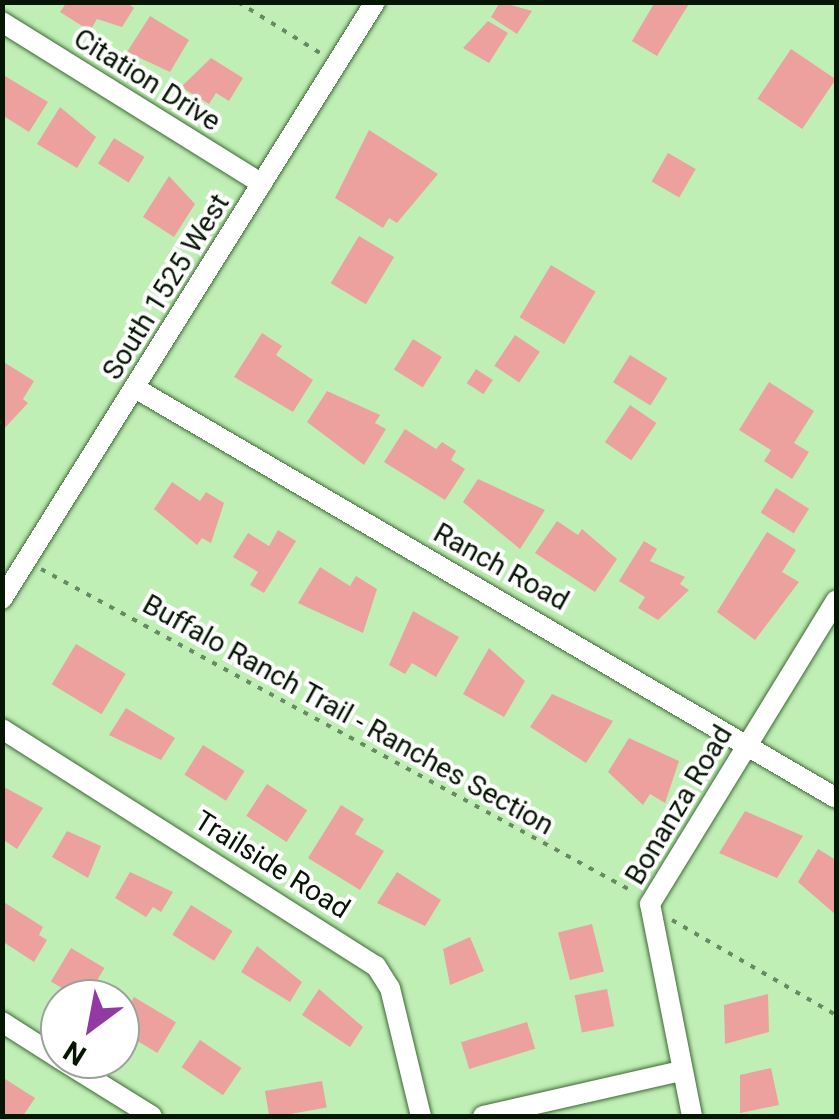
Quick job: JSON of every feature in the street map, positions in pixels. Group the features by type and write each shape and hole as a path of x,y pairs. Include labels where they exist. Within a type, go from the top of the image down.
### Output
{"street":[{"name":"South 1525 West","path":"2,600 375,2"},
{"name":"Citation Drive","path":"2,22 262,184"},
{"name":"Ranch Road","path":"136,388 749,741 836,798"},
{"name":"Bonanza Road","path":"692,1116 650,904 836,601"},
{"name":"Trailside Road","path":"2,729 376,966 390,988 421,1116"},
{"path":"2,1022 40,1046"},
{"path":"483,1116 681,1071"},
{"path":"92,1079 152,1116"}],"path":[{"path":"238,2 337,64"},
{"name":"Buffalo Ranch Trail - Ranches Section","path":"40,568 638,894"},
{"path":"661,915 836,1014"}],"building":[{"path":"67,2 126,2 134,8 122,27 97,19 90,31 60,12"},
{"path":"500,2 532,11 517,34 491,17"},
{"path":"655,2 690,2 657,56 632,41"},
{"path":"150,16 189,40 170,72 127,52"},
{"path":"488,21 508,33 489,63 463,48"},
{"path":"791,49 836,79 802,129 757,99"},
{"path":"211,58 243,78 229,101 216,93 209,104 181,87"},
{"path":"5,76 48,102 29,132 2,115"},
{"path":"60,107 96,137 77,168 37,144"},
{"path":"369,130 438,174 397,223 389,218 383,228 335,198"},
{"path":"114,138 145,157 129,183 98,163"},
{"path":"668,153 696,169 679,198 652,182"},
{"path":"169,176 195,204 174,237 143,217"},
{"path":"359,236 394,257 366,304 331,283"},
{"path":"551,265 596,292 564,344 520,317"},
{"path":"262,333 282,346 276,355 313,380 293,412 234,377"},
{"path":"515,335 540,352 519,382 494,366"},
{"path":"413,339 442,357 423,388 394,370"},
{"path":"630,355 667,378 650,405 613,382"},
{"path":"2,361 34,381 23,399 28,403 2,431"},
{"path":"476,369 493,380 484,394 467,383"},
{"path":"769,382 814,411 794,443 809,452 792,479 764,461 771,450 739,430"},
{"path":"327,391 380,415 375,423 386,429 364,465 307,422"},
{"path":"630,405 657,423 631,460 605,442"},
{"path":"405,429 436,449 442,442 456,451 451,460 465,469 445,500 384,462"},
{"path":"478,479 545,510 520,549 463,502"},
{"path":"172,482 200,501 206,492 224,503 211,543 202,538 197,545 154,509"},
{"path":"776,488 809,509 794,533 761,513"},
{"path":"557,521 578,535 582,529 617,559 595,592 535,553"},
{"path":"278,530 296,541 264,593 250,585 258,572 233,557 248,533 269,546"},
{"path":"767,532 796,550 782,572 799,582 755,640 717,612"},
{"path":"644,541 657,549 650,561 685,577 680,584 689,590 658,620 638,608 645,597 619,581"},
{"path":"320,567 350,586 356,576 377,589 363,633 298,603"},
{"path":"413,611 459,637 436,677 412,663 405,674 389,665"},
{"path":"76,644 126,674 102,714 52,684"},
{"path":"489,648 525,681 504,717 463,694"},
{"path":"552,694 613,721 586,763 530,727"},
{"path":"126,708 175,738 161,760 109,735"},
{"path":"629,738 679,761 665,803 650,794 643,805 608,772"},
{"path":"203,745 245,771 226,801 184,775"},
{"path":"267,784 307,810 287,842 246,816"},
{"path":"2,786 43,808 17,849 2,839"},
{"path":"341,805 364,819 355,834 384,851 360,890 308,858"},
{"path":"745,811 803,836 777,878 719,853"},
{"path":"67,831 101,846 88,878 52,857"},
{"path":"818,849 836,860 836,915 798,882"},
{"path":"130,872 173,892 161,912 153,907 146,917 115,898"},
{"path":"397,872 441,900 425,926 377,903"},
{"path":"2,901 43,927 39,935 47,940 34,962 2,941"},
{"path":"191,905 233,931 214,961 172,935"},
{"path":"592,924 604,972 570,980 558,932"},
{"path":"470,937 484,971 450,985 443,949"},
{"path":"257,946 302,982 290,1002 241,972"},
{"path":"71,948 104,968 98,979 52,979"},
{"path":"319,989 363,1027 350,1047 302,1015"},
{"path":"607,989 614,1026 582,1033 575,995"},
{"path":"768,994 769,1032 725,1044 724,1005"},
{"path":"140,1001 176,1022 157,1053 140,1043"},
{"path":"527,1022 535,1049 469,1069 461,1042"},
{"path":"200,1040 241,1068 223,1095 182,1067"},
{"path":"771,1068 779,1105 740,1113 740,1075"},
{"path":"2,1077 35,1098 23,1116 2,1116"},
{"path":"322,1081 327,1108 269,1116 265,1091"}]}
